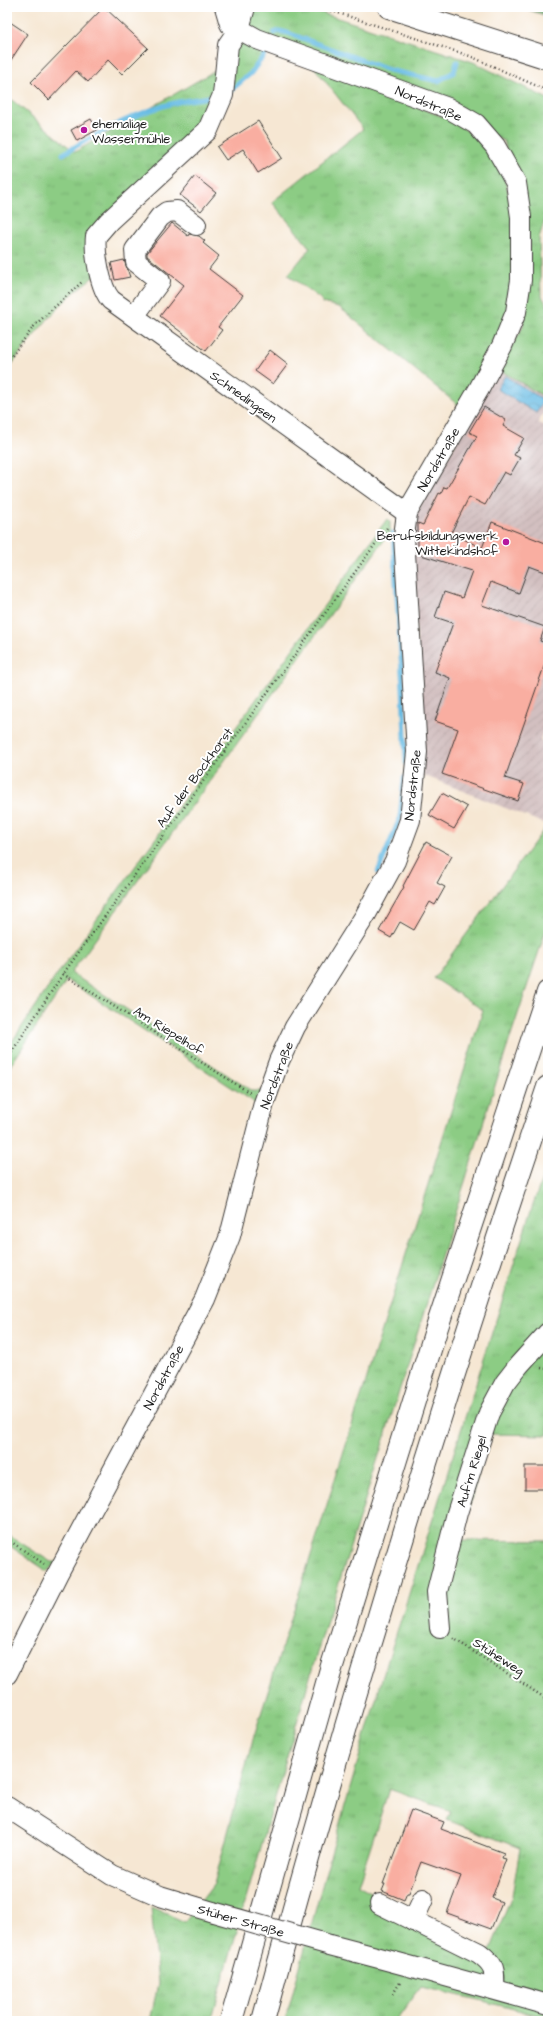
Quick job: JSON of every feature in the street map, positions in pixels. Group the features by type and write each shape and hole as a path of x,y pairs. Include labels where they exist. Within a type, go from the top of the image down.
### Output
{"main road":[{"path":"389,7 548,58"},
{"path":"231,2021 331,1669 440,1319 548,992"},
{"path":"263,2021 360,1675 471,1317 548,1087"}],"street":[{"name":"Nordstraße","path":"7,1674 58,1573 205,1299 230,1236 264,1102 279,1061 295,1027 365,916 395,861 410,820 417,752 404,563 404,511 479,389 502,346 516,312 521,280 521,217 516,183 490,140 476,124 448,108 257,39 230,24 225,7"},
{"path":"239,29 245,7"},
{"name":"Schnedingsen","path":"239,29 228,45 223,95 208,130 109,221 96,236 95,246 105,291 108,297 404,511"},
{"path":"134,316 160,281 136,262 135,250 138,245 160,217 167,212 177,211 196,225"},
{"name":"Auf'm Riegel","path":"440,1628 437,1592 457,1513 489,1413 510,1377 548,1332"},
{"name":"Stüher Straße","path":"7,1808 112,1875 160,1896 548,2005"},
{"path":"414,1921 423,1899"},
{"path":"380,1904 479,1953 490,1961 494,1969 494,1989"}],"path":[{"path":"320,7 470,56 548,91"},
{"path":"7,362 35,325 99,266"},
{"name":"Auf der Bockhorst","path":"7,1059 63,974 404,511"},
{"name":"Am Riepelhof","path":"63,974 264,1102"},
{"path":"7,1539 58,1573"},
{"name":"Stüheweg","path":"440,1628 548,1700"}],"shaded area":[{"path":"498,369 548,399 548,407 538,422 548,429 548,717 540,740 548,743 548,825 423,775 413,556 416,513"}],"green space":[{"path":"250,7 304,7 473,62 548,99 548,210 539,238 541,294 548,307 548,399 498,369 523,327 530,244 504,141 264,36 250,26"},
{"path":"519,7 548,7 548,16"},
{"path":"239,41 271,50 226,96 104,241 96,275 59,307 37,332 7,371 7,307 10,306 7,306 7,96 75,152 228,63"},
{"path":"314,67 454,121 487,148 504,177 508,190 513,230 512,279 509,308 497,339 479,373 458,405 339,307 322,303 322,300 288,275 310,248 272,202 363,129"},
{"path":"387,519 390,522 390,532 71,973 252,1091 262,1091 257,1106 251,1100 67,980 7,1071 7,1049 58,973"},
{"path":"548,824 548,924 510,1038 316,1656 211,2021 150,2021 158,1984 151,1907 185,1922 214,1884 253,1739 483,1010 434,978"},
{"path":"548,1163 548,1435 489,1434 460,1540 548,1541 548,2018 421,1987 396,2021 285,2021 328,1864 381,1682 532,1207","holes":["389,1789 451,1811 447,1820 520,1848 512,1896 490,1951 424,1921 358,1885"]},
{"path":"7,1534 51,1562 58,1562 46,1572 44,1569 7,1544"}],"water":[{"path":"505,376 544,400 536,413 497,389"}],"building":[{"path":"104,7 148,48 122,74 108,60 88,82 76,71 49,100 31,82"},
{"path":"7,20 28,34 7,66"},
{"name":"ehemalige Wassermühle","path":"91,119 97,130 77,141 71,130"},
{"path":"258,121 282,158 258,173 243,149 226,160 217,147"},
{"path":"195,176 216,193 201,211 180,195"},
{"path":"172,223 188,236 189,234 199,236 205,241 203,243 219,256 209,269 243,295 218,327 222,330 206,351 160,316 184,285 147,256 147,253"},
{"path":"124,260 130,277 115,280 111,263"},
{"path":"270,350 288,364 273,384 255,371"},
{"path":"484,407 506,420 503,426 524,438 514,455 520,458 510,475 504,472 485,505 469,497 451,533 482,548 492,522 548,544 548,573 529,566 519,593 491,582 482,605 545,627 540,641 548,644 548,655 505,778 524,784 518,801 442,774 458,729 435,721 450,678 435,672 453,623 435,617 444,592 462,598 472,571 418,554 418,523 423,525 439,493 441,494 444,487 447,488 477,436 469,432"},
{"path":"442,793 467,807 454,829 429,815"},
{"path":"426,842 452,856 437,883 445,887 435,905 430,902 414,930 400,922 391,938 379,931 404,887 403,886"},
{"path":"525,1466 547,1466 547,1489 525,1489"},
{"path":"411,1810 444,1822 441,1829 504,1853 502,1858 506,1859 492,1898 502,1902 491,1929 447,1913 461,1876 421,1862 409,1893 407,1893 404,1900 382,1891 385,1884 383,1884"}],"waterway":[{"path":"274,33 279,31 288,33 389,70 438,81 454,72 457,62"},
{"path":"231,90 251,73 269,48"},
{"path":"63,154 90,138 147,111 178,102 217,95"},
{"path":"393,534 403,688 406,764"},
{"path":"378,872 400,818 404,778"}],"place":[{"name":"ehemalige Wassermühle","path":"84,130"},
{"name":"Berufsbildungswerk Wittekindshof","path":"506,542"}]}
